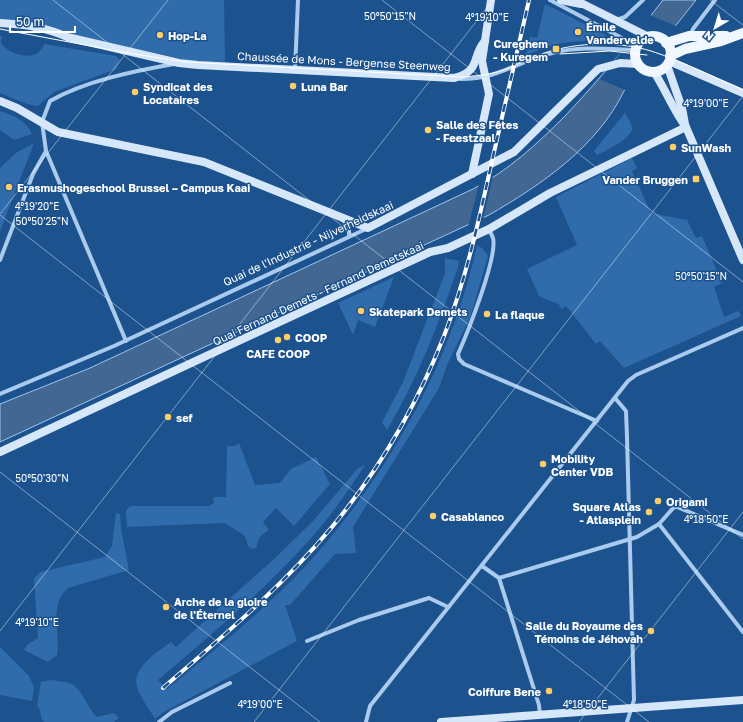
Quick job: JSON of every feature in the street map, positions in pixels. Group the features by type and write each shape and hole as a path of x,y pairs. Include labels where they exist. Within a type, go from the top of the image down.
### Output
{"main road":[{"path":"561,0 583,5"},
{"path":"575,0 637,32 649,37 658,37 667,44 669,61 686,127 743,260"},
{"path":"472,174 489,94 482,61 490,1"},
{"name":"Chaussée de Mons - Bergense Steenweg","path":"0,23 10,23 58,33 72,38 179,63 295,71 454,78"},
{"path":"651,71 669,61 685,49 721,41 743,33"},
{"path":"667,44 689,36 732,36"},
{"path":"649,37 634,46 638,64 651,71 666,89 678,116 686,127"},
{"path":"454,78 467,73 474,67 480,46 485,41"},
{"path":"669,61 743,93"},
{"name":"Quai de l'Industrie - Nijverheidskaai","path":"368,228 514,152 598,69 620,63 638,64"},
{"path":"0,101 17,108 58,132 204,162 368,228"},
{"name":"Quai Fernand Demets - Fernand Demetskaai","path":"0,452 430,252 448,248 488,230 550,192 686,127"},
{"path":"441,722 743,700"}],"street":[{"path":"295,71 298,0"},
{"path":"550,0 634,46"},
{"path":"615,21 625,17 643,0"},
{"path":"689,36 715,0"},
{"name":"Chaussée de Mons - Bergense Steenweg","path":"454,78 485,76 508,71 535,58 557,52 581,48 623,49 634,46"},
{"path":"126,341 46,151 42,122 50,102 58,97 133,72 179,63"},
{"path":"0,260 34,174 46,151"},
{"path":"338,216 348,225 349,236"},
{"name":"Quai de l'Industrie - Nijverheidskaai","path":"0,394 39,379 126,341 368,228"},
{"path":"488,230 493,239 491,258 471,324 458,354 459,359 464,364 597,421"},
{"path":"366,722 370,706 628,381 636,375 743,328"},
{"path":"615,398 626,412 634,700 627,722"},
{"path":"499,578 645,534 659,524 675,506 743,535"},
{"path":"659,524 743,632"},
{"path":"482,566 499,578 539,705 540,715"},
{"path":"307,641 360,620 429,598 448,607"},
{"path":"159,722 172,712 230,683"}],"shaded area":[{"path":"0,0 224,0 225,62 191,61 0,19"},
{"path":"663,0 696,0 624,91 613,111 599,130 566,163 528,191 489,215 0,442 0,404 90,368 473,189 498,174 533,147 565,116 616,59"},
{"path":"545,4 606,35 604,41 564,43 536,51 526,56 530,37 537,38"},
{"path":"0,36 2,36 1,43 5,48 24,56 36,54 41,50 44,44 116,56 120,60 116,69 54,92 38,106 27,104 0,93"},
{"path":"0,111 23,122 32,134 14,140 0,130"},
{"path":"625,113 632,128 631,132 618,144 597,155 594,151"},
{"path":"34,143 0,231 0,168 16,153"},
{"path":"632,158 637,168 632,171 651,213 687,220 696,238 702,236 722,283 714,287 724,317 738,311 741,316 624,368 600,341 596,344 568,308 564,306 563,309 559,307 560,305 539,296 527,269 577,245 556,197"},
{"path":"477,245 482,248 488,256 470,318 447,365 439,388 353,527 356,553 335,554 290,605 285,605 297,641 162,713 155,719 140,694 136,682 137,675 146,662 171,642 176,647 275,558 313,521 358,468 365,465 327,518 285,566 232,616 158,680 167,689 265,606 296,576 357,504 384,464 409,422 431,379 450,335 465,290"},
{"path":"445,258 459,261 458,267 427,350 387,430 382,422 403,382 445,273"},
{"name":"Skatepark Demets","path":"394,277 375,327 358,320 353,335 338,303"},
{"path":"239,443 255,485 280,483 291,469 316,457 330,484 294,526 276,508 263,522 269,530 260,537 257,547 253,549 248,546 245,536 225,523 127,527 126,511 130,506 209,506 214,503 213,497 226,497 227,446 235,446"},
{"path":"116,513 120,514 121,529 129,570 68,588 58,603 56,619 58,646 57,655 48,662 24,650 27,645 38,638 34,579 40,572 105,557 112,546"},
{"path":"0,647 29,676 34,687 32,701 0,695"},
{"path":"50,680 67,682 74,685 97,717 114,713 119,718 114,722 45,722 42,720 39,707 37,706 41,682"}],"pier":[{"path":"650,15 678,27 627,91 600,79"},
{"path":"493,176 483,220 468,227 479,184"}],"tram line":[{"path":"0,29 122,52 186,62 460,77 499,72 542,54 566,47 590,44 616,45 640,48 663,55 743,90"},
{"path":"560,54 610,51 647,55"}],"railway":[{"path":"163,688 251,611 313,549 366,483 396,436 409,412 422,387 444,336 459,293 482,205 529,0"}],"place":[{"name":"Émile Vandervelde","path":"578,32"},
{"name":"Hop-La","path":"160,35"},
{"name":"Cureghem - Kuregem","path":"556,49"},
{"name":"Luna Bar","path":"293,86"},
{"name":"Syndicat des Locataires","path":"135,92"},
{"name":"Salle des Fêtes - Feestzaal","path":"428,130"},
{"name":"SunWash","path":"673,147"},
{"name":"Vander Bruggen","path":"696,179"},
{"name":"Erasmushogeschool Brussel – Campus Kaai","path":"9,187"},
{"name":"Skatepark Demets","path":"361,311"},
{"name":"La flaque","path":"487,314"},
{"name":"COOP","path":"287,337"},
{"name":"CAFE COOP","path":"278,340"},
{"name":"sef","path":"168,417"},
{"name":"Mobility Center VDB","path":"543,464"},
{"name":"Origami","path":"658,501"},
{"name":"Square Atlas - Atlasplein","path":"649,512"},
{"name":"Casablanco","path":"433,516"},
{"name":"Arche de la gloire de l'Éternel","path":"166,607"},
{"name":"Salle du Royaume des Témoins de Jéhovah","path":"651,631"},
{"name":"Coiffure Bene","path":"549,691"}]}
